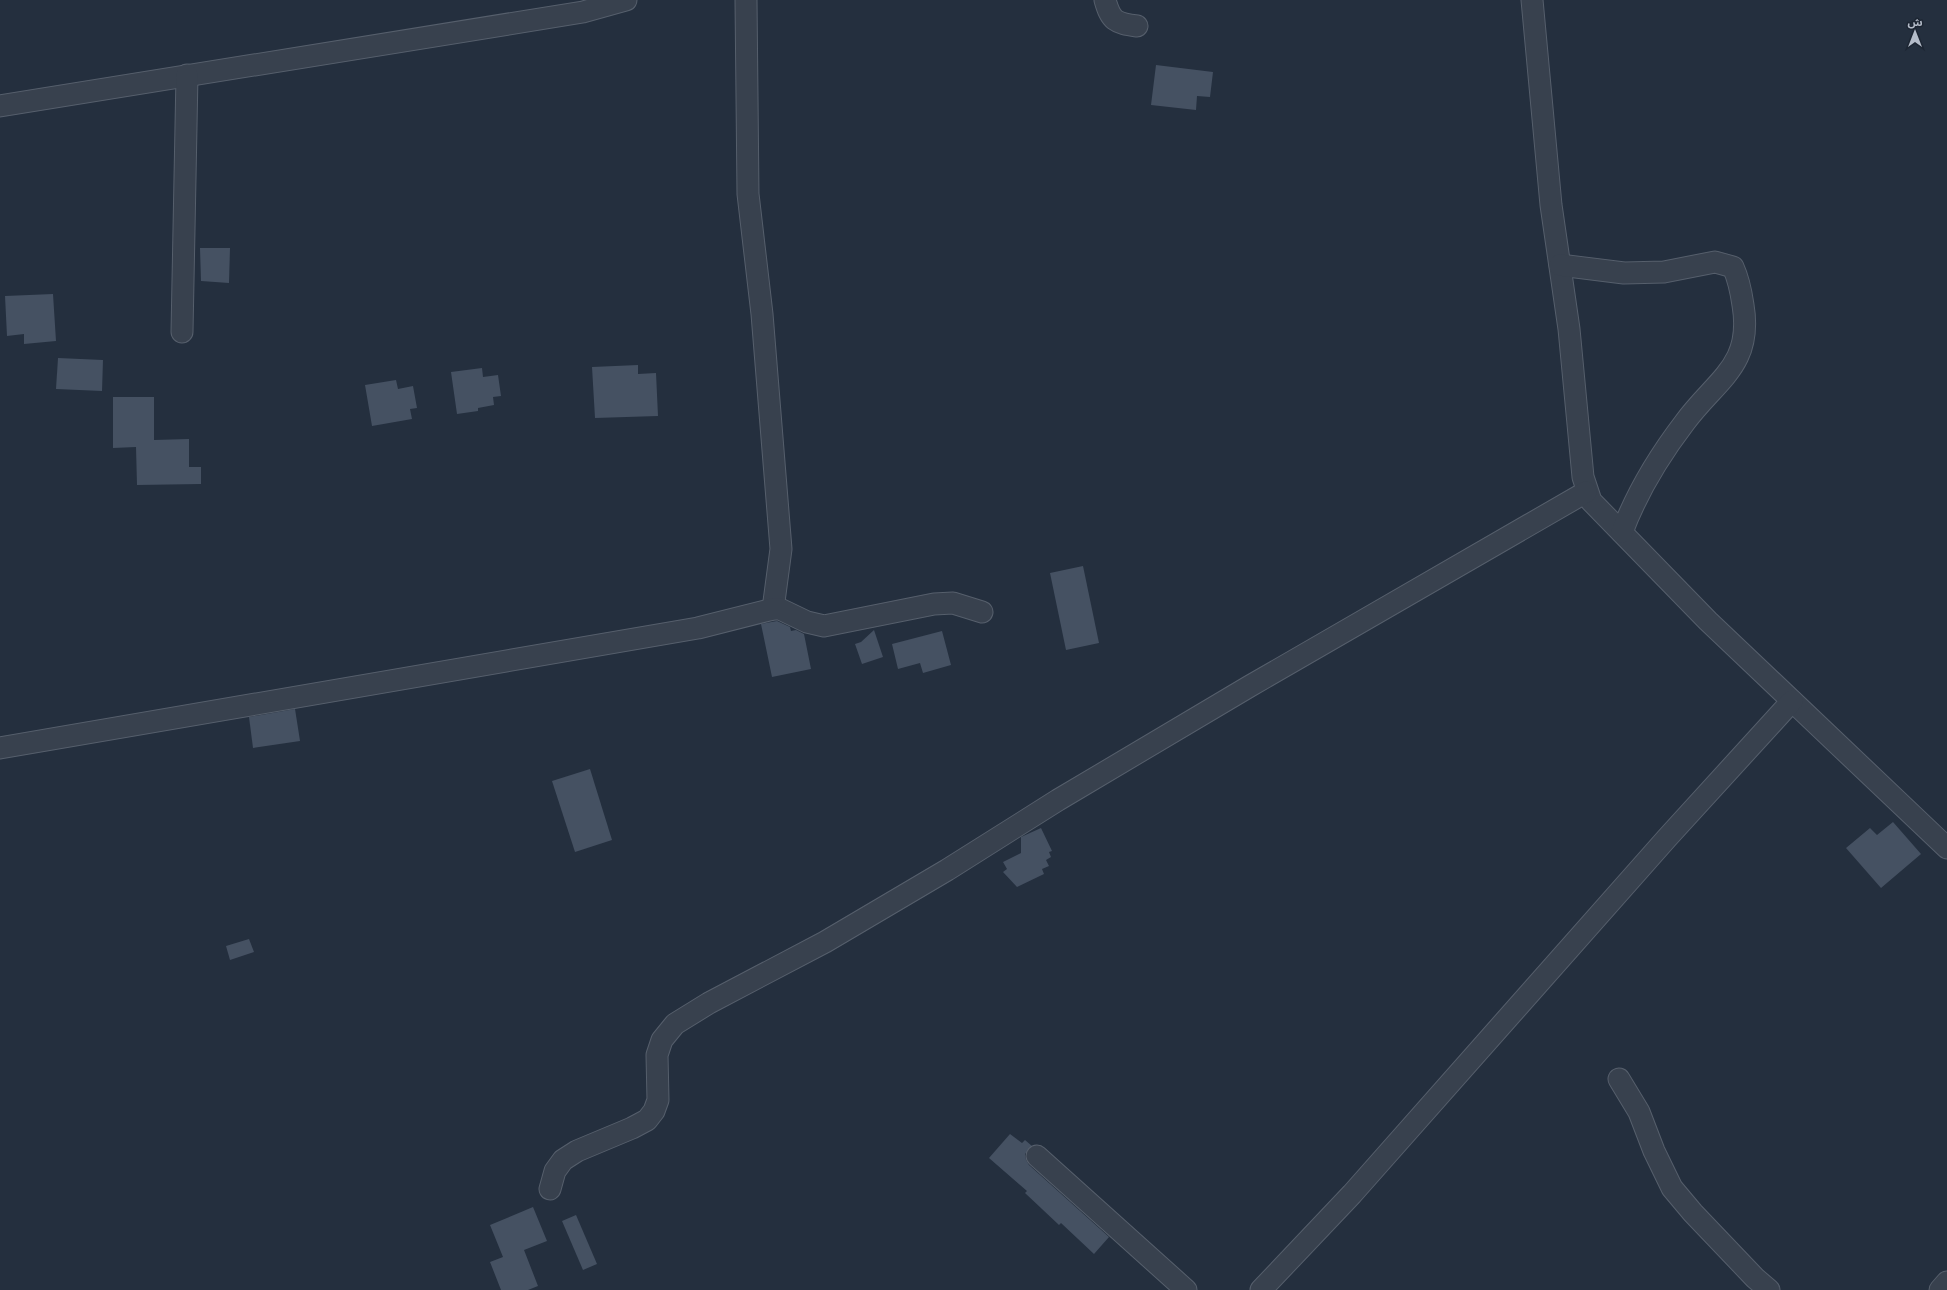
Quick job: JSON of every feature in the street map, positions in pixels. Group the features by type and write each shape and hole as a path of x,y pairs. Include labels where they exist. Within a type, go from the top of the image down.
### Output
{"street":[{"path":"0,106 583,12 626,0"},
{"path":"746,0 748,194 762,314 781,549 773,609"},
{"path":"1105,0 1109,14 1120,24 1137,26"},
{"path":"1532,0 1551,205 1569,329 1579,441 1586,492 1591,501 1708,621 1947,848"},
{"path":"182,332 187,75"},
{"path":"1560,265 1624,273 1664,272 1715,262 1733,267 1739,279 1746,324 1742,346 1732,368 1686,421 1647,476 1630,509 1622,532"},
{"path":"550,1189 555,1171 563,1160 577,1151 642,1123 647,1120 654,1111 658,1100 657,1055 662,1040 675,1024 709,1002 832,938 947,870 1058,800 1250,686 1586,492"},
{"path":"0,748 698,628 773,609 780,609 807,622 824,626 934,604 953,603 982,612"},
{"path":"1261,1290 1352,1194 1625,885 1792,701"},
{"path":"1619,1079 1639,1112 1654,1151 1672,1188 1693,1213 1755,1278 1769,1290"},
{"path":"1037,1156 1186,1290"},
{"path":"1940,1290 1947,1282"}],"building":[{"path":"1156,65 1213,72 1210,97 1197,96 1196,110 1151,105"},
{"path":"200,248 230,248 229,283 201,281"},
{"path":"53,294 56,341 24,344 24,334 7,336 5,296"},
{"path":"58,358 103,360 102,391 56,389"},
{"path":"638,365 638,374 656,373 658,416 595,418 592,367"},
{"path":"482,368 483,377 498,375 501,396 493,397 494,405 478,408 478,411 457,414 451,372"},
{"path":"396,380 398,389 413,386 417,408 410,409 412,419 372,426 365,385"},
{"path":"113,397 154,397 154,440 189,439 189,467 201,467 201,484 137,485 136,447 113,448"},
{"path":"1083,566 1099,643 1066,650 1050,573"},
{"path":"777,621 790,627 791,631 796,630 804,634 811,669 772,677 761,624"},
{"path":"874,630 883,657 862,664 855,644 861,642"},
{"path":"942,631 951,665 923,673 920,663 898,669 892,644"},
{"path":"295,709 300,741 253,748 249,717"},
{"path":"590,769 612,840 575,852 552,781"},
{"path":"1893,822 1921,854 1881,888 1846,848 1870,828 1877,835"},
{"path":"1041,828 1052,851 1049,852 1051,857 1046,860 1049,866 1042,869 1044,874 1017,887 1003,872 1007,869 1003,862 1021,853 1021,837"},
{"path":"249,939 254,952 230,960 226,946"},
{"path":"1010,1134 1022,1143 1025,1140 1032,1146 1025,1154 1029,1165 1109,1237 1094,1254 1061,1223 1059,1225 1025,1193 1027,1191 989,1158"},
{"path":"533,1207 547,1241 524,1250 538,1286 528,1290 501,1290 490,1262 503,1257 490,1225"},
{"path":"576,1215 597,1264 583,1270 562,1221"}]}
